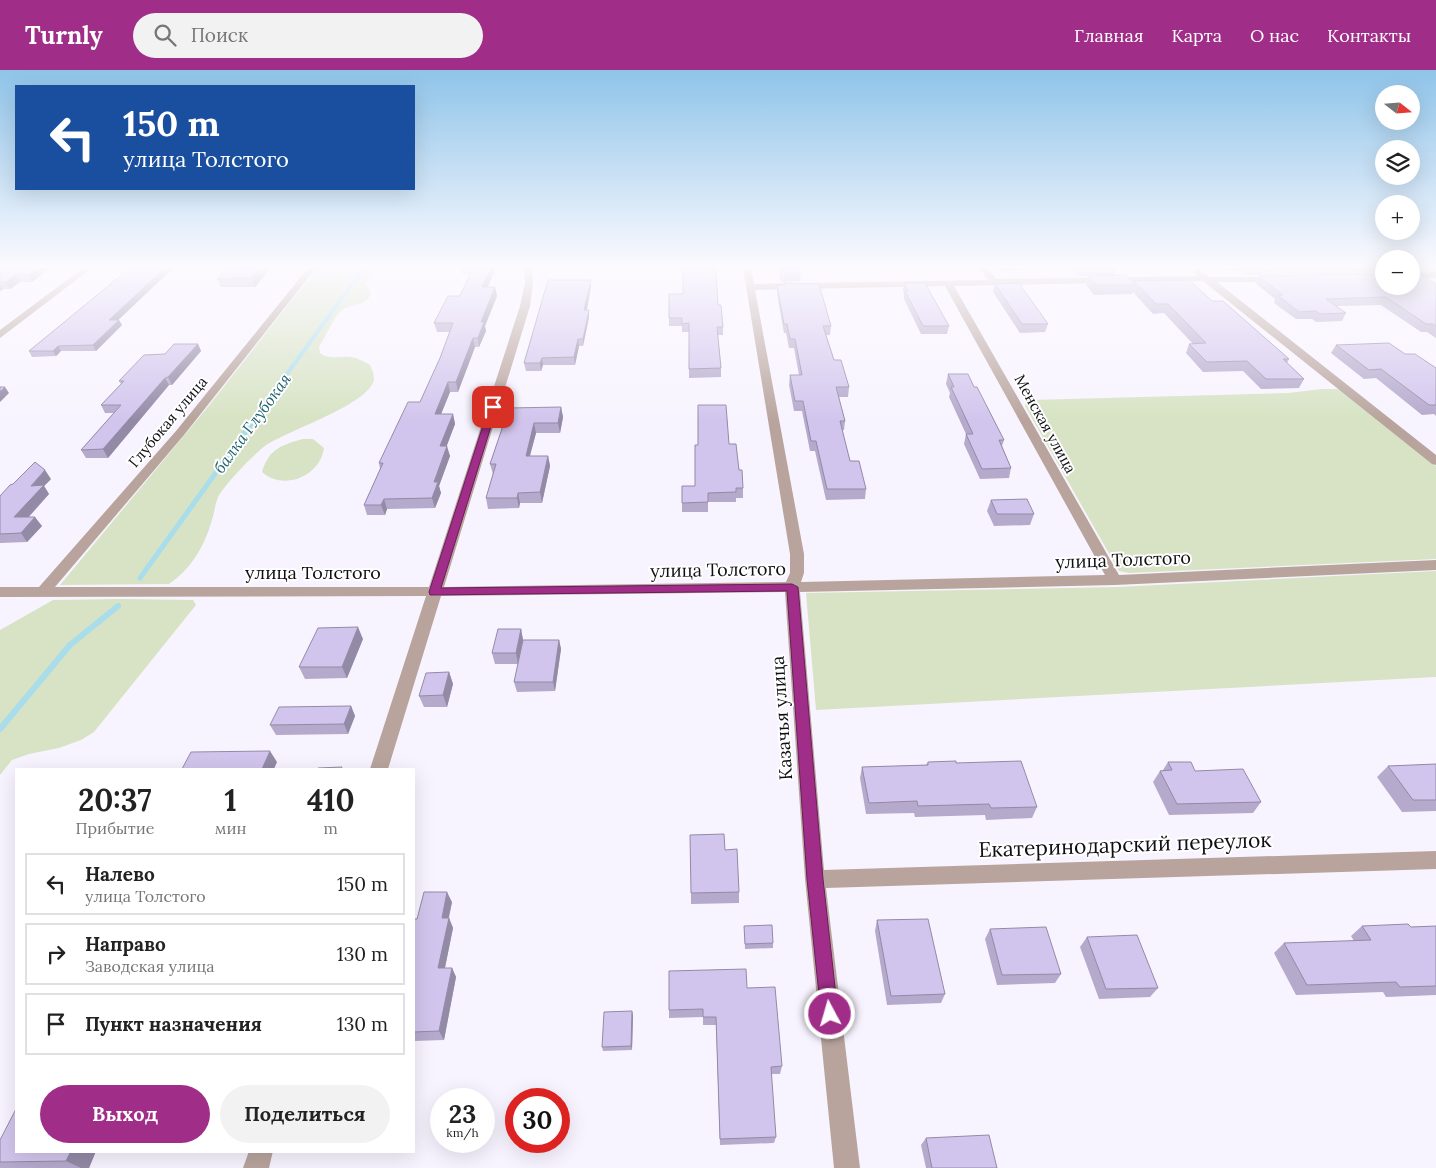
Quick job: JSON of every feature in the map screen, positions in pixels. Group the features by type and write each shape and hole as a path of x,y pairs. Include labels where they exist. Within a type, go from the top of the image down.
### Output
{"street":[{"path":"0,334 20,319"},
{"name":"Глубокая улица","path":"43,592 180,434 271,319"},
{"path":"380,768 521,319"},
{"name":"Казачья улица","path":"757,319 797,554 797,573 792,587 815,879 847,1168"},
{"name":"Менская улица","path":"968,319 1115,580"},
{"path":"1258,319 1436,461"},
{"name":"улица Толстого","path":"0,592 434,592 792,587 1115,580 1436,565"},
{"name":"Екатеринодарский переулок","path":"815,879 1436,860"},
{"path":"256,1168 260,1153"}],"green space":[{"path":"277,319 335,319 319,347 320,353 335,357 353,357 370,365 373,372 374,379 369,388 359,398 265,446 254,456 218,497 208,532 200,549 190,565 169,584 60,585 211,403"},
{"path":"1337,389 1347,393 1436,466 1436,559 1129,573 1119,571 1025,406 1026,402 1031,400 1288,393"},
{"path":"303,439 313,439 324,448 316,467 299,478 290,480 271,478 262,472 272,453 288,443"},
{"path":"1436,571 1436,677 816,710 806,593 1117,587"},
{"path":"53,600 193,600 196,605 94,732 81,740 59,748 29,754 12,760 0,775 0,630"}],"building":[{"path":"68,319 119,320 93,345 58,346 53,351 29,351"},
{"path":"436,319 482,319 481,322 484,322 478,338 473,338 456,382 448,382 435,414 453,414 440,446 447,446 434,482 438,482 432,498 384,499 381,505 364,505 383,463 379,463 408,402 420,402 453,323 434,323"},
{"path":"537,319 587,319 583,339 578,339 574,357 542,358 540,363 524,363"},
{"path":"682,319 722,319 723,327 717,327 721,368 689,369 689,323 682,324"},
{"path":"783,319 829,319 831,326 823,326 834,360 841,360 849,387 836,387 845,421 840,421 850,461 859,461 866,489 827,489 816,441 811,441 803,401 795,401 790,375 802,375 795,339 790,339 787,324 784,324"},
{"path":"920,319 945,319 949,326 923,326"},
{"path":"1019,319 1045,319 1048,324 1022,324"},
{"path":"1183,319 1244,319 1289,359 1283,359 1304,379 1266,379 1247,361 1207,362 1189,344 1206,343"},
{"path":"1419,319 1436,319 1436,326 1426,324"},
{"path":"1389,343 1405,354 1415,354 1436,368 1436,405 1429,405 1381,369 1369,370 1336,345"},
{"path":"174,344 198,344 165,378 103,449 81,450 121,405 101,405 124,381 119,381 144,355 165,354"},
{"path":"948,374 968,374 974,387 977,387 1004,440 999,440 1011,468 982,469 966,434 973,434 951,387 954,387"},
{"path":"698,405 726,405 729,444 736,444 739,470 742,470 743,488 736,488 736,492 708,493 708,502 682,503 682,486 695,486 695,445 698,445"},
{"path":"561,407 558,423 534,423 526,456 548,456 540,492 518,493 517,498 486,498 496,464 490,464 509,408"},
{"path":"35,462 45,470 31,486 44,485 14,517 35,517 21,533 0,534 0,496"},
{"path":"1027,499 1034,514 997,514 991,500"},
{"path":"358,627 342,667 299,667 318,628"},
{"path":"498,629 521,629 516,653 492,653"},
{"path":"523,640 559,640 553,682 514,682"},
{"path":"449,672 443,695 419,696 426,673"},
{"path":"351,706 344,724 270,725 279,707"},
{"path":"270,751 262,768 183,768 191,752"},
{"path":"956,761 956,763 1021,761 1037,807 991,808 989,804 918,806 917,801 869,803 862,767 928,765 928,762"},
{"path":"1168,762 1191,762 1195,771 1243,769 1261,802 1177,804 1160,771 1172,770"},
{"path":"1436,764 1436,800 1413,800 1388,766"},
{"path":"724,834 725,850 737,849 739,892 691,893 690,835"},
{"path":"424,892 447,892 442,918 449,918 438,968 452,968 439,1031 415,1032 415,919 417,919"},
{"path":"928,919 945,994 891,996 877,920"},
{"path":"1408,924 1411,927 1436,926 1436,986 1400,987 1396,982 1307,985 1284,943 1371,940 1362,926"},
{"path":"772,925 773,943 745,944 744,926"},
{"path":"1046,927 1061,974 1002,975 990,929"},
{"path":"1137,935 1158,988 1106,989 1087,937"},
{"path":"746,969 747,988 775,987 782,1066 771,1067 776,1137 720,1139 716,1017 703,1017 703,1009 669,1010 669,971"},
{"path":"632,1011 631,1046 602,1047 604,1012"},
{"path":"15,1111 15,1153 70,1153 66,1161 0,1162 0,1140"},
{"path":"989,1135 997,1168 932,1168 926,1138"}],"waterway":[{"name":"балка Глубокая","path":"260,411 327,319"},
{"name":"балка Глубокая","path":"140,578 261,410"},
{"name":"балка Глубокая","path":"0,729 70,645 118,606"}],"route":[{"path":"493,407 434,592 792,587 815,879 830,1014"}]}
